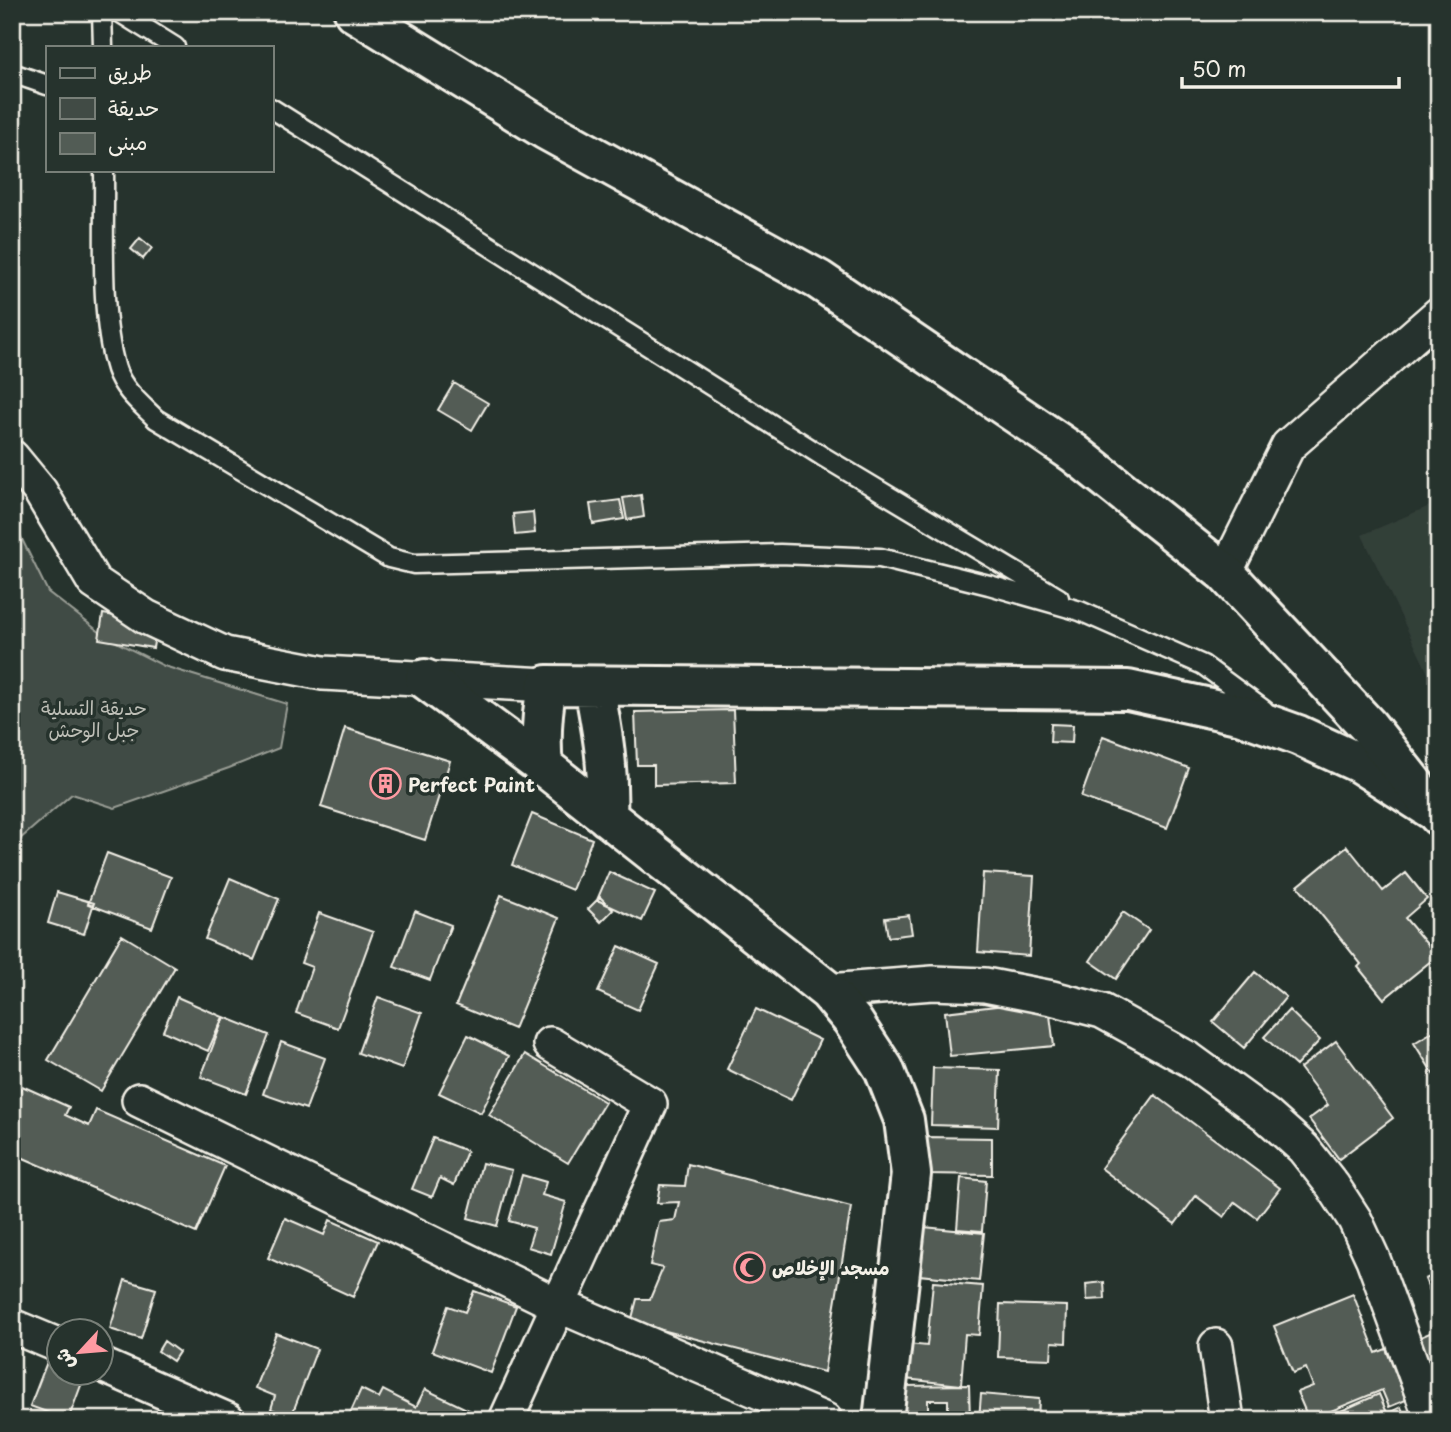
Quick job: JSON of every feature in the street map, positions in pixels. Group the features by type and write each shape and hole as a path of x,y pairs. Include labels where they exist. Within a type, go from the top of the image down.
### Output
{"street":[{"path":"354,12 547,130 819,280 1074,453 1225,573 1368,726 1438,815"},
{"path":"391,12 547,130"},
{"path":"1225,573 1288,446 1439,314"},
{"path":"12,457 40,491 94,582 146,617 225,654 323,673 594,687 1128,690 1242,715 1298,735 1359,763 1438,815"},
{"path":"425,679 543,766 828,991 852,1020 884,1069 904,1120 911,1174 883,1420"},
{"path":"543,766 541,719 547,685"},
{"path":"594,687 606,750 607,817"},
{"path":"828,991 933,983 985,985 1102,1011 1189,1059 1266,1115 1303,1149 1333,1186 1355,1220 1373,1259 1432,1420"},
{"path":"506,1420 650,1104 550,1044"},
{"path":"139,1100 558,1305 825,1420"},
{"path":"12,1326 46,1340"},
{"path":"1216,1346 1227,1420"},
{"path":"116,1371 228,1420"}],"lane":[{"path":"102,12 103,46"},
{"path":"119,12 173,46"},
{"path":"12,73 46,85"},
{"path":"273,109 822,456 1080,611 1203,665 1298,735"},
{"path":"104,172 106,314 117,370 128,392 156,419 389,558 414,564 780,554 880,558 1080,611"}],"shaded area":[{"path":"1439,502 1439,696 1362,535"}],"green space":[{"name":"حديقة التسلية جبل الوحش","path":"12,519 48,592 106,637 164,666 287,704 279,748 115,808 72,794 12,846"}],"building":[{"path":"140,238 152,248 143,259 131,249"},
{"path":"454,383 488,403 472,430 438,410"},
{"path":"641,495 644,517 627,520 623,498"},
{"path":"620,500 624,519 593,524 590,504"},
{"path":"533,512 535,533 515,535 513,514"},
{"path":"1439,563 1439,584 1430,568"},
{"path":"103,614 157,623 153,648 99,639"},
{"path":"733,710 736,783 654,785 654,765 637,765 635,712"},
{"path":"1051,724 1073,725 1072,743 1050,742"},
{"name":"Perfect Paint","path":"345,728 450,761 425,840 321,807"},
{"path":"1103,736 1189,768 1167,828 1081,797"},
{"path":"532,814 592,839 572,890 512,865"},
{"path":"1347,846 1383,891 1406,873 1427,899 1405,918 1437,956 1384,999 1358,967 1361,964 1298,886"},
{"path":"107,853 171,877 152,928 88,904"},
{"path":"609,872 655,893 642,921 597,900"},
{"path":"983,873 1034,876 1029,956 978,952"},
{"path":"230,878 279,899 254,960 205,939"},
{"path":"57,892 94,903 84,934 48,923"},
{"path":"501,895 559,918 514,1029 456,1005"},
{"path":"600,897 613,910 601,922 588,909"},
{"path":"1439,899 1439,924 1428,905"},
{"path":"415,911 451,925 430,980 394,967"},
{"path":"1123,912 1149,930 1116,979 1090,961"},
{"path":"319,913 373,932 338,1028 296,1013 312,967 301,963"},
{"path":"909,915 912,934 888,937 885,918"},
{"path":"122,935 175,967 101,1091 48,1060"},
{"path":"619,946 659,964 638,1010 598,992"},
{"path":"1255,972 1286,997 1244,1048 1213,1022"},
{"path":"177,997 223,1017 208,1051 163,1031"},
{"path":"378,997 422,1013 402,1069 358,1053"},
{"path":"1048,1000 1054,1046 950,1056 945,1012"},
{"path":"756,1009 820,1040 791,1100 727,1069"},
{"path":"1289,1010 1320,1040 1296,1066 1264,1037"},
{"path":"224,1017 269,1035 246,1094 201,1077"},
{"path":"1439,1028 1439,1083 1414,1043"},
{"path":"468,1035 509,1056 481,1113 439,1093"},
{"path":"1336,1041 1393,1118 1339,1159 1309,1119 1328,1105 1300,1068"},
{"path":"281,1042 325,1058 306,1109 263,1094"},
{"path":"525,1054 605,1102 568,1163 489,1115"},
{"path":"933,1068 1000,1070 998,1127 931,1125"},
{"path":"22,1086 69,1107 65,1115 89,1126 96,1110 225,1166 196,1233 12,1153 12,1108"},
{"path":"1155,1095 1280,1188 1257,1218 1235,1202 1224,1217 1196,1196 1175,1224 1101,1168"},
{"path":"925,1137 992,1138 992,1175 925,1174"},
{"path":"433,1138 467,1151 454,1185 440,1178 432,1197 412,1189"},
{"path":"482,1163 512,1170 497,1226 468,1218"},
{"name":"مسجد الإخلاص","path":"688,1164 851,1207 824,1372 631,1322 637,1299 650,1299 663,1268 650,1265 659,1222 675,1220 679,1202 657,1203 660,1185 685,1186"},
{"path":"522,1175 546,1182 542,1195 566,1202 551,1254 528,1247 534,1228 509,1221"},
{"path":"961,1178 986,1181 982,1231 957,1229"},
{"path":"285,1218 324,1235 330,1220 378,1241 353,1297 268,1258"},
{"path":"924,1227 984,1233 979,1281 919,1275"},
{"path":"1439,1273 1439,1299 1434,1301 1425,1279"},
{"path":"125,1280 156,1289 141,1339 116,1331 114,1316"},
{"path":"933,1282 983,1286 979,1335 965,1334 961,1385 905,1379 908,1344 927,1346"},
{"path":"1104,1282 1105,1299 1087,1300 1086,1284"},
{"path":"474,1291 516,1306 491,1373 432,1351 448,1306 465,1312"},
{"path":"1353,1294 1376,1353 1386,1349 1406,1400 1389,1407 1382,1390 1309,1420 1297,1392 1313,1386 1306,1368 1293,1373 1274,1326"},
{"path":"1000,1304 1067,1306 1066,1343 1052,1342 1051,1359 998,1357"},
{"path":"1439,1329 1439,1387 1418,1338"},
{"path":"276,1333 317,1349 291,1417 271,1409 275,1396 255,1388"},
{"path":"164,1341 179,1352 173,1361 158,1351"},
{"path":"46,1365 46,1386 81,1386 68,1420 30,1406"},
{"path":"969,1385 970,1420 948,1420 948,1400 928,1400 928,1417 905,1417 904,1386"},
{"path":"361,1389 379,1398 383,1390 416,1407 425,1389 473,1412 470,1420 347,1420"},
{"path":"981,1394 1039,1399 1038,1420 979,1420"},
{"path":"1379,1394 1390,1420 1323,1420 1323,1419"},
{"path":"1401,1407 1406,1420 1392,1420 1389,1413"}],"place":[{"name":"Perfect Paint","path":"385,784"},
{"name":"مسجد الإخلاص","path":"749,1267"}]}
